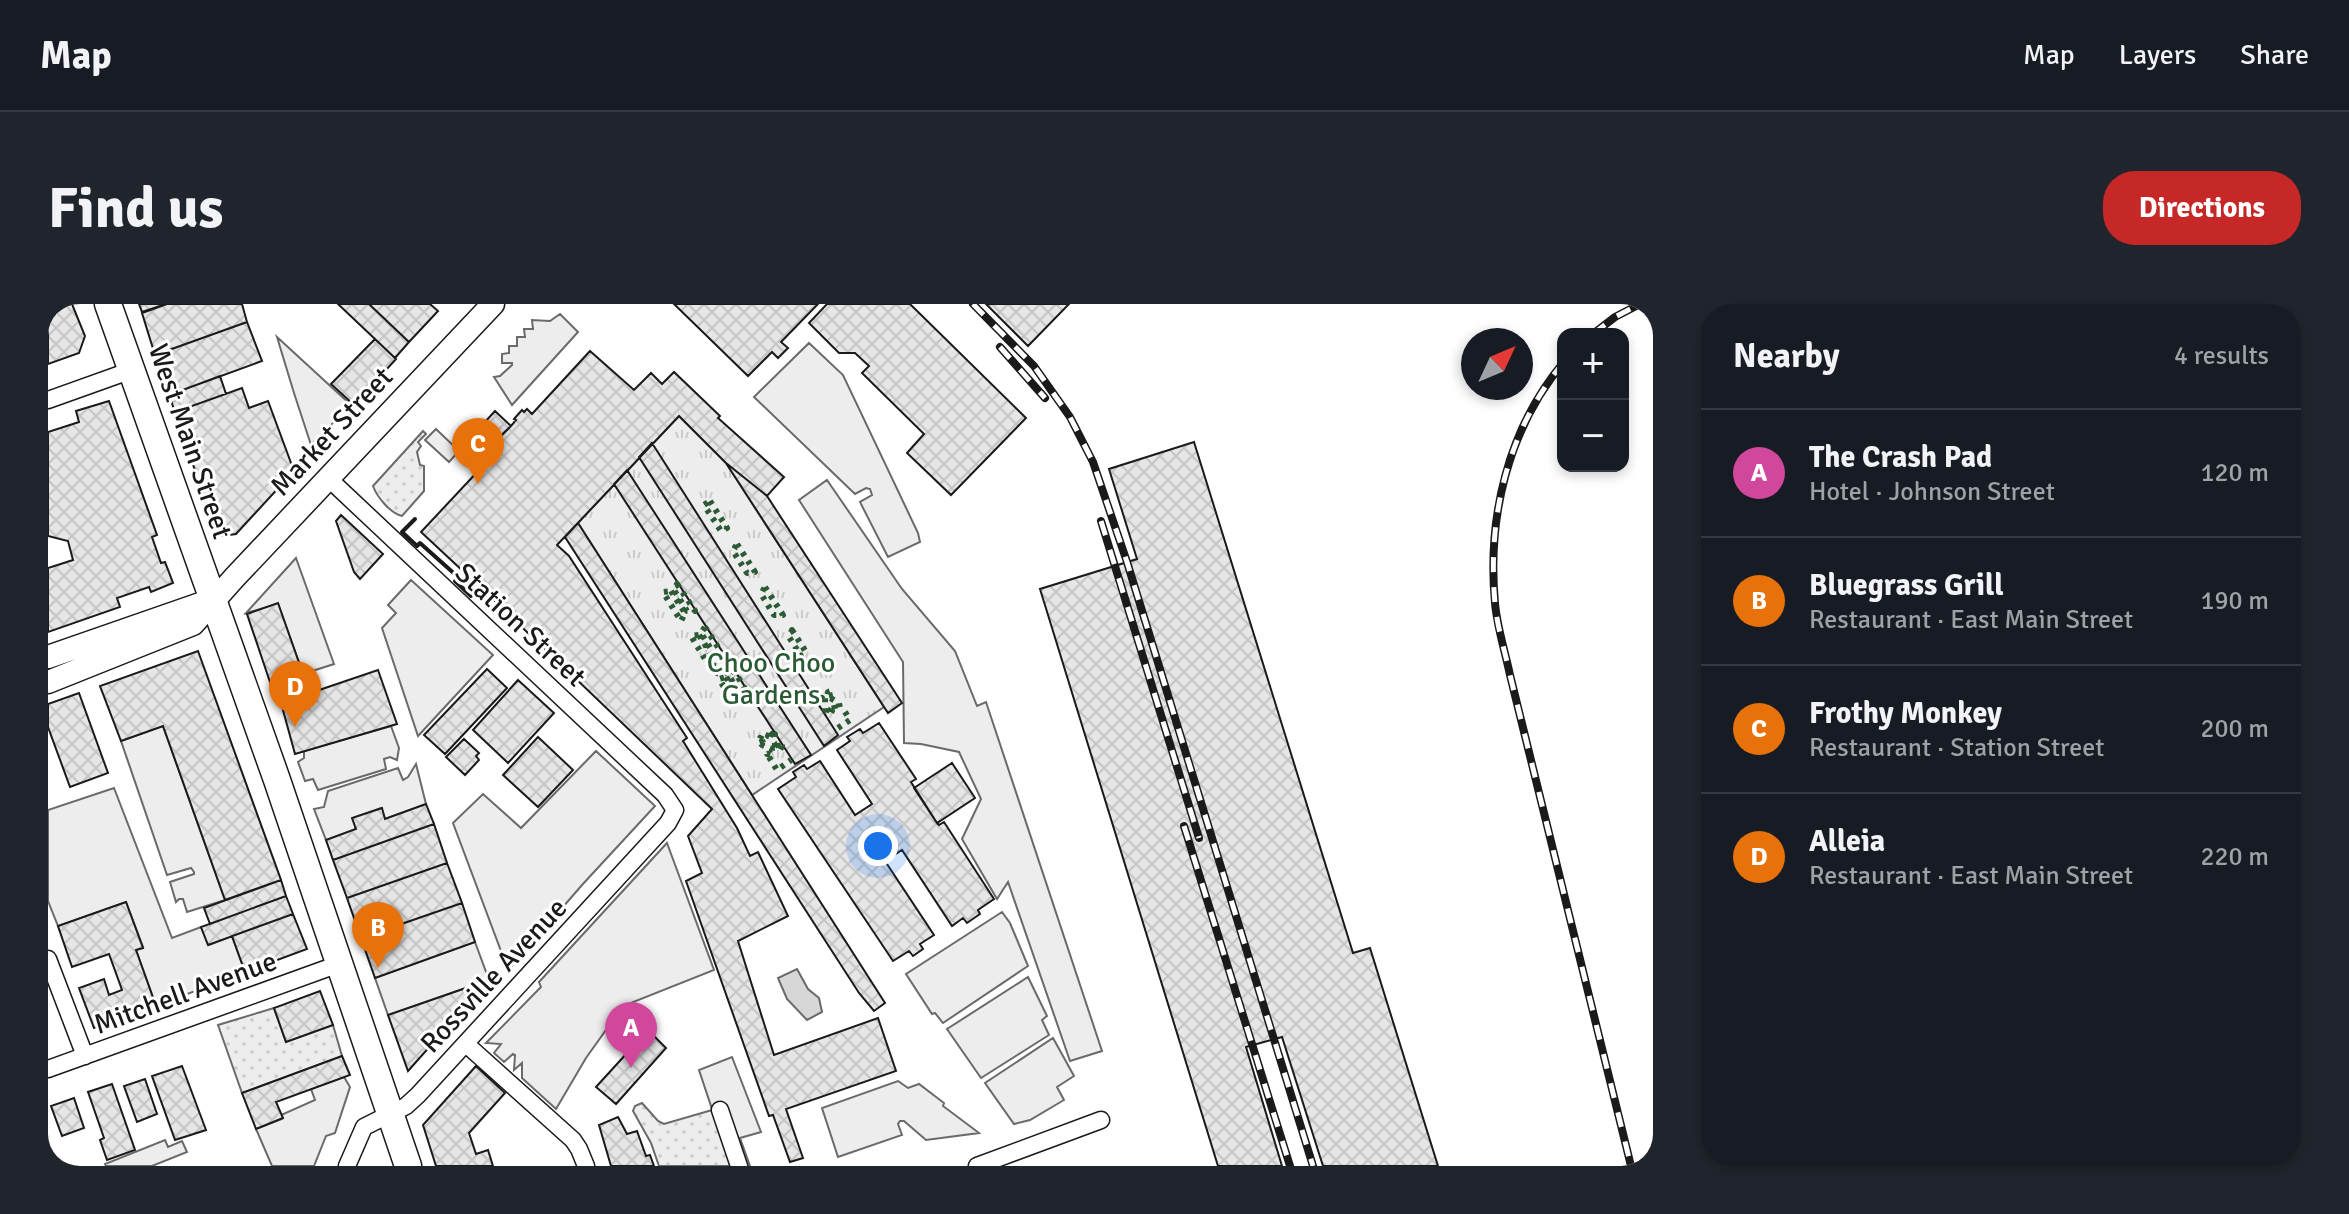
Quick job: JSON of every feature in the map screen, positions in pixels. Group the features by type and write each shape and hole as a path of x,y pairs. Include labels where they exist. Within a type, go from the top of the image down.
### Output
{"main road":[{"name":"West Main Street","path":"108,304 214,599 408,1166"},
{"name":"Market Street","path":"48,682 193,624 493,304"},
{"path":"48,657 214,599"}],"street":[{"path":"48,400 132,370"},
{"name":"Station Street","path":"328,478 665,795 675,810"},
{"name":"Rossville Avenue","path":"347,1166 364,1127 406,1106 668,823 675,810"},
{"path":"48,959 85,1056"},
{"name":"Mitchell Avenue","path":"48,1069 339,964"},
{"path":"466,1044 573,1140 586,1166"},
{"path":"720,1110 739,1166"},
{"path":"977,1166 1101,1120"}],"green space":[{"name":"Choo Choo Gardens","path":"679,416 726,463 884,707 752,795 578,523"},
{"path":"423,431 426,434 418,442 421,446 417,452 420,465 424,466 424,491 402,516 384,504 373,486"},
{"path":"274,1008 286,1042 333,1025 342,1056 242,1093 218,1025"},
{"path":"642,1103 664,1124 712,1110 731,1166 659,1166 651,1143 633,1111 635,1106"}],"shaded area":[{"path":"560,314 578,332 512,405 494,377 500,376 512,365 502,363 502,354 509,353 509,346 517,346 517,337 525,337 524,329 533,329 532,320 550,321"},
{"path":"277,337 351,405 311,445 294,393"},
{"path":"809,343 843,375 918,533 920,542 888,557 860,502 872,495 870,489 855,494 754,397"},
{"path":"436,429 459,451 449,462 425,440"},
{"path":"827,480 902,589 955,651 977,706 986,702 1102,1051 1070,1061 1008,882 997,899 962,839 981,799 959,752 904,743 903,662 799,500"},
{"path":"296,558 334,664 303,674 278,604 246,613"},
{"path":"411,580 493,655 418,736 382,628 396,613 388,605"},
{"path":"163,726 225,900 187,912 183,899 176,902 170,882 194,872 191,868 167,875 121,741"},
{"path":"391,726 399,748 397,760 390,757 384,759 386,769 318,790 313,779 305,781 298,762 304,758 304,751"},
{"path":"596,751 655,806 510,968 453,823 483,794 521,828"},
{"path":"416,764 426,804 385,819 381,808 353,818 356,829 326,840 314,809 324,807 328,791 398,768 403,780"},
{"path":"114,788 172,938 201,927 209,945 232,936 245,972 156,1006 136,950 143,947 126,902 58,926 48,901 48,810"},
{"path":"667,843 714,970 623,1006 586,1058 556,1109 522,1078 522,1063 514,1070 515,1055 504,1062 494,1053 501,1044 486,1043 541,987 539,982"},
{"path":"1002,912 1010,923 1028,966 943,1023 935,1013 932,1014 906,974"},
{"path":"475,942 489,980 388,1015 375,978"},
{"path":"797,969 808,989 819,998 822,1012 807,1020 787,999 778,978"},
{"path":"1028,977 1047,1016 1042,1020 1049,1035 981,1078 947,1029"},
{"path":"1053,1038 1074,1076 1057,1087 1064,1100 1030,1120 1014,1124 985,1083"},
{"path":"732,1057 761,1132 740,1138 750,1166 731,1166 699,1070"},
{"path":"344,1077 350,1087 335,1133 326,1136 314,1166 272,1166 256,1129 282,1119 281,1115 315,1100 311,1089"},
{"path":"898,1081 908,1088 919,1084 979,1133 926,1140 900,1121 898,1124 902,1135 838,1157 822,1108"},
{"path":"165,1140 168,1147 182,1141 187,1152 152,1166 105,1164"}],"building":[{"path":"48,304 72,304 85,336 79,353 48,364"},
{"path":"139,304 166,304 142,312"},
{"path":"167,304 242,304 247,322 155,355 142,313"},
{"path":"338,304 369,304 409,342 395,358"},
{"path":"369,304 430,304 438,311 409,342"},
{"path":"674,304 818,304 781,342 788,348 778,358 772,352 748,376"},
{"path":"827,304 910,304 1026,418 951,495 907,453 924,434 862,373 869,366 855,353 839,353 809,323"},
{"path":"986,304 1069,304 1028,346"},
{"path":"247,322 262,361 169,395 155,355"},
{"path":"375,339 396,359 354,405 331,384"},
{"path":"590,351 634,390 651,373 662,384 674,372 720,416 718,418 784,477 767,496 726,463 679,416 557,545 569,556 687,738 683,741 737,828 750,856 758,852 788,916 738,941 774,1055 878,1018 896,1071 786,1109 803,1158 790,1162 773,1115 769,1116 686,881 702,873 688,836 712,809 481,588 484,585 468,570 465,573 421,532 480,469 474,464 475,460 511,426 522,410 527,409 532,414"},
{"path":"220,376 226,394 175,412 169,395"},
{"path":"242,388 249,408 268,401 294,471 236,534 222,536 216,532 175,412"},
{"path":"109,401 157,535 152,537 161,563 165,562 173,583 151,592 149,587 117,598 120,607 48,632 48,568 73,560 68,541 48,536 48,432 79,422 76,411"},
{"path":"495,411 511,426 490,447 475,433"},
{"path":"1194,442 1353,953 1370,948 1438,1166 1323,1166 1282,1037 1246,1047 1282,1166 1218,1166 1040,589 1137,559 1109,469"},
{"path":"652,443 838,735 824,746 639,457"},
{"path":"726,463 767,496 902,703 888,713"},
{"path":"627,470 811,755 795,764 614,484"},
{"path":"341,515 383,554 360,579 354,572 336,521"},
{"path":"578,523 885,1003 874,1011 859,993 565,537"},
{"path":"278,603 303,674 271,685 247,614"},
{"path":"198,651 281,880 225,900 163,726 121,741 100,686"},
{"path":"487,669 507,688 445,754 424,735"},
{"path":"378,670 397,724 295,754 281,703"},
{"path":"518,680 554,713 508,763 473,730"},
{"path":"79,693 108,773 70,787 48,727 48,704"},
{"path":"879,723 916,779 911,782 937,823 944,822 994,899 978,910 980,914 967,923 963,918 952,926 902,850 885,861 934,935 920,944 923,949 913,956 909,951 893,961 778,789 796,777 793,772 804,765 807,769 820,761 855,815 872,804 837,750 850,741 847,737 860,729 863,733"},
{"path":"538,737 573,770 538,807 503,775"},
{"path":"464,739 479,753 476,756 479,760 465,775 446,757"},
{"path":"952,763 975,798 937,823 914,788"},
{"path":"426,804 434,824 333,860 326,840 356,829 352,818 382,808 385,819"},
{"path":"434,824 447,863 347,898 333,860"},
{"path":"447,863 462,903 361,938 347,898"},
{"path":"281,880 286,896 210,924 204,908"},
{"path":"286,896 293,914 208,945 201,927"},
{"path":"126,902 143,948 136,950 156,1006 94,1028 79,988 104,979 109,995 122,990 109,954 72,967 58,926"},
{"path":"462,903 475,942 375,978 361,938"},
{"path":"293,914 307,949 245,972 232,936"},
{"path":"489,980 408,1071 388,1015"},
{"path":"320,991 333,1025 286,1042 274,1008"},
{"path":"648,1030 666,1048 616,1104 596,1087"},
{"path":"342,1056 350,1075 276,1102 283,1118 256,1129 242,1093"},
{"path":"182,1066 206,1130 175,1140 152,1076"},
{"path":"476,1066 505,1093 469,1133 476,1154 488,1150 493,1166 436,1166 423,1125"},
{"path":"145,1079 157,1114 137,1122 124,1086"},
{"path":"112,1084 135,1150 107,1160 100,1140 104,1138 88,1092"},
{"path":"74,1098 84,1128 62,1136 51,1106"},
{"path":"618,1117 627,1134 637,1131 646,1156 650,1155 654,1166 611,1166 599,1125"}],"railway":[{"path":"973,304 1034,366 1070,417 1093,462 1127,562 1313,1166"},
{"path":"1601,328 1640,304"},
{"path":"1000,347 1045,398"},
{"path":"1557,371 1528,416 1505,476 1495,538 1495,603 1499,630 1631,1166"},
{"path":"1101,521 1199,838"},
{"path":"1184,826 1290,1166"}],"hedge":[{"path":"710,501 727,528 721,531 704,505 710,501"},
{"path":"737,544 755,572 747,573 733,551 737,544"},
{"path":"677,584 695,611 687,611 674,590 677,584"},
{"path":"765,587 783,615 774,615 761,594 765,587"},
{"path":"671,591 685,613 681,621 663,592 671,591"},
{"path":"705,627 723,655 714,654 701,633 705,627"},
{"path":"792,630 806,652 801,656 789,637 792,630"},
{"path":"699,635 712,656 708,664 691,636 699,635"},
{"path":"721,658 727,660 729,666 727,672 721,674 715,672 713,666 715,660 721,658"},
{"path":"733,669 747,692 742,696 729,676 733,669"},
{"path":"726,677 739,698 733,702 719,679 726,677"},
{"path":"829,696 833,695 831,691 827,696 839,703 840,708 835,709 834,705 838,706"},
{"path":"821,700 824,700 820,702 820,697 825,698 825,710 830,714 832,711 830,707 827,709 830,711"},
{"path":"838,728 850,720 842,707"},
{"path":"770,736 772,734 773,737 768,736 770,732 775,734 775,746 780,750 780,743 777,744 779,747"},
{"path":"762,740 763,743 766,741 760,738 762,745 772,749 772,755 766,751 770,753"},
{"path":"769,757 777,770 791,760"}],"wall":[{"path":"415,519 402,532 417,546 420,543 458,577"},
{"path":"455,581 471,596 474,592 482,600"}],"place":[{"name":"Frothy Monkey","path":"478,484"},
{"name":"Alleia","path":"295,727"},
{"name":"Bluegrass Grill","path":"378,968"},
{"name":"The Crash Pad","path":"631,1068"}]}
